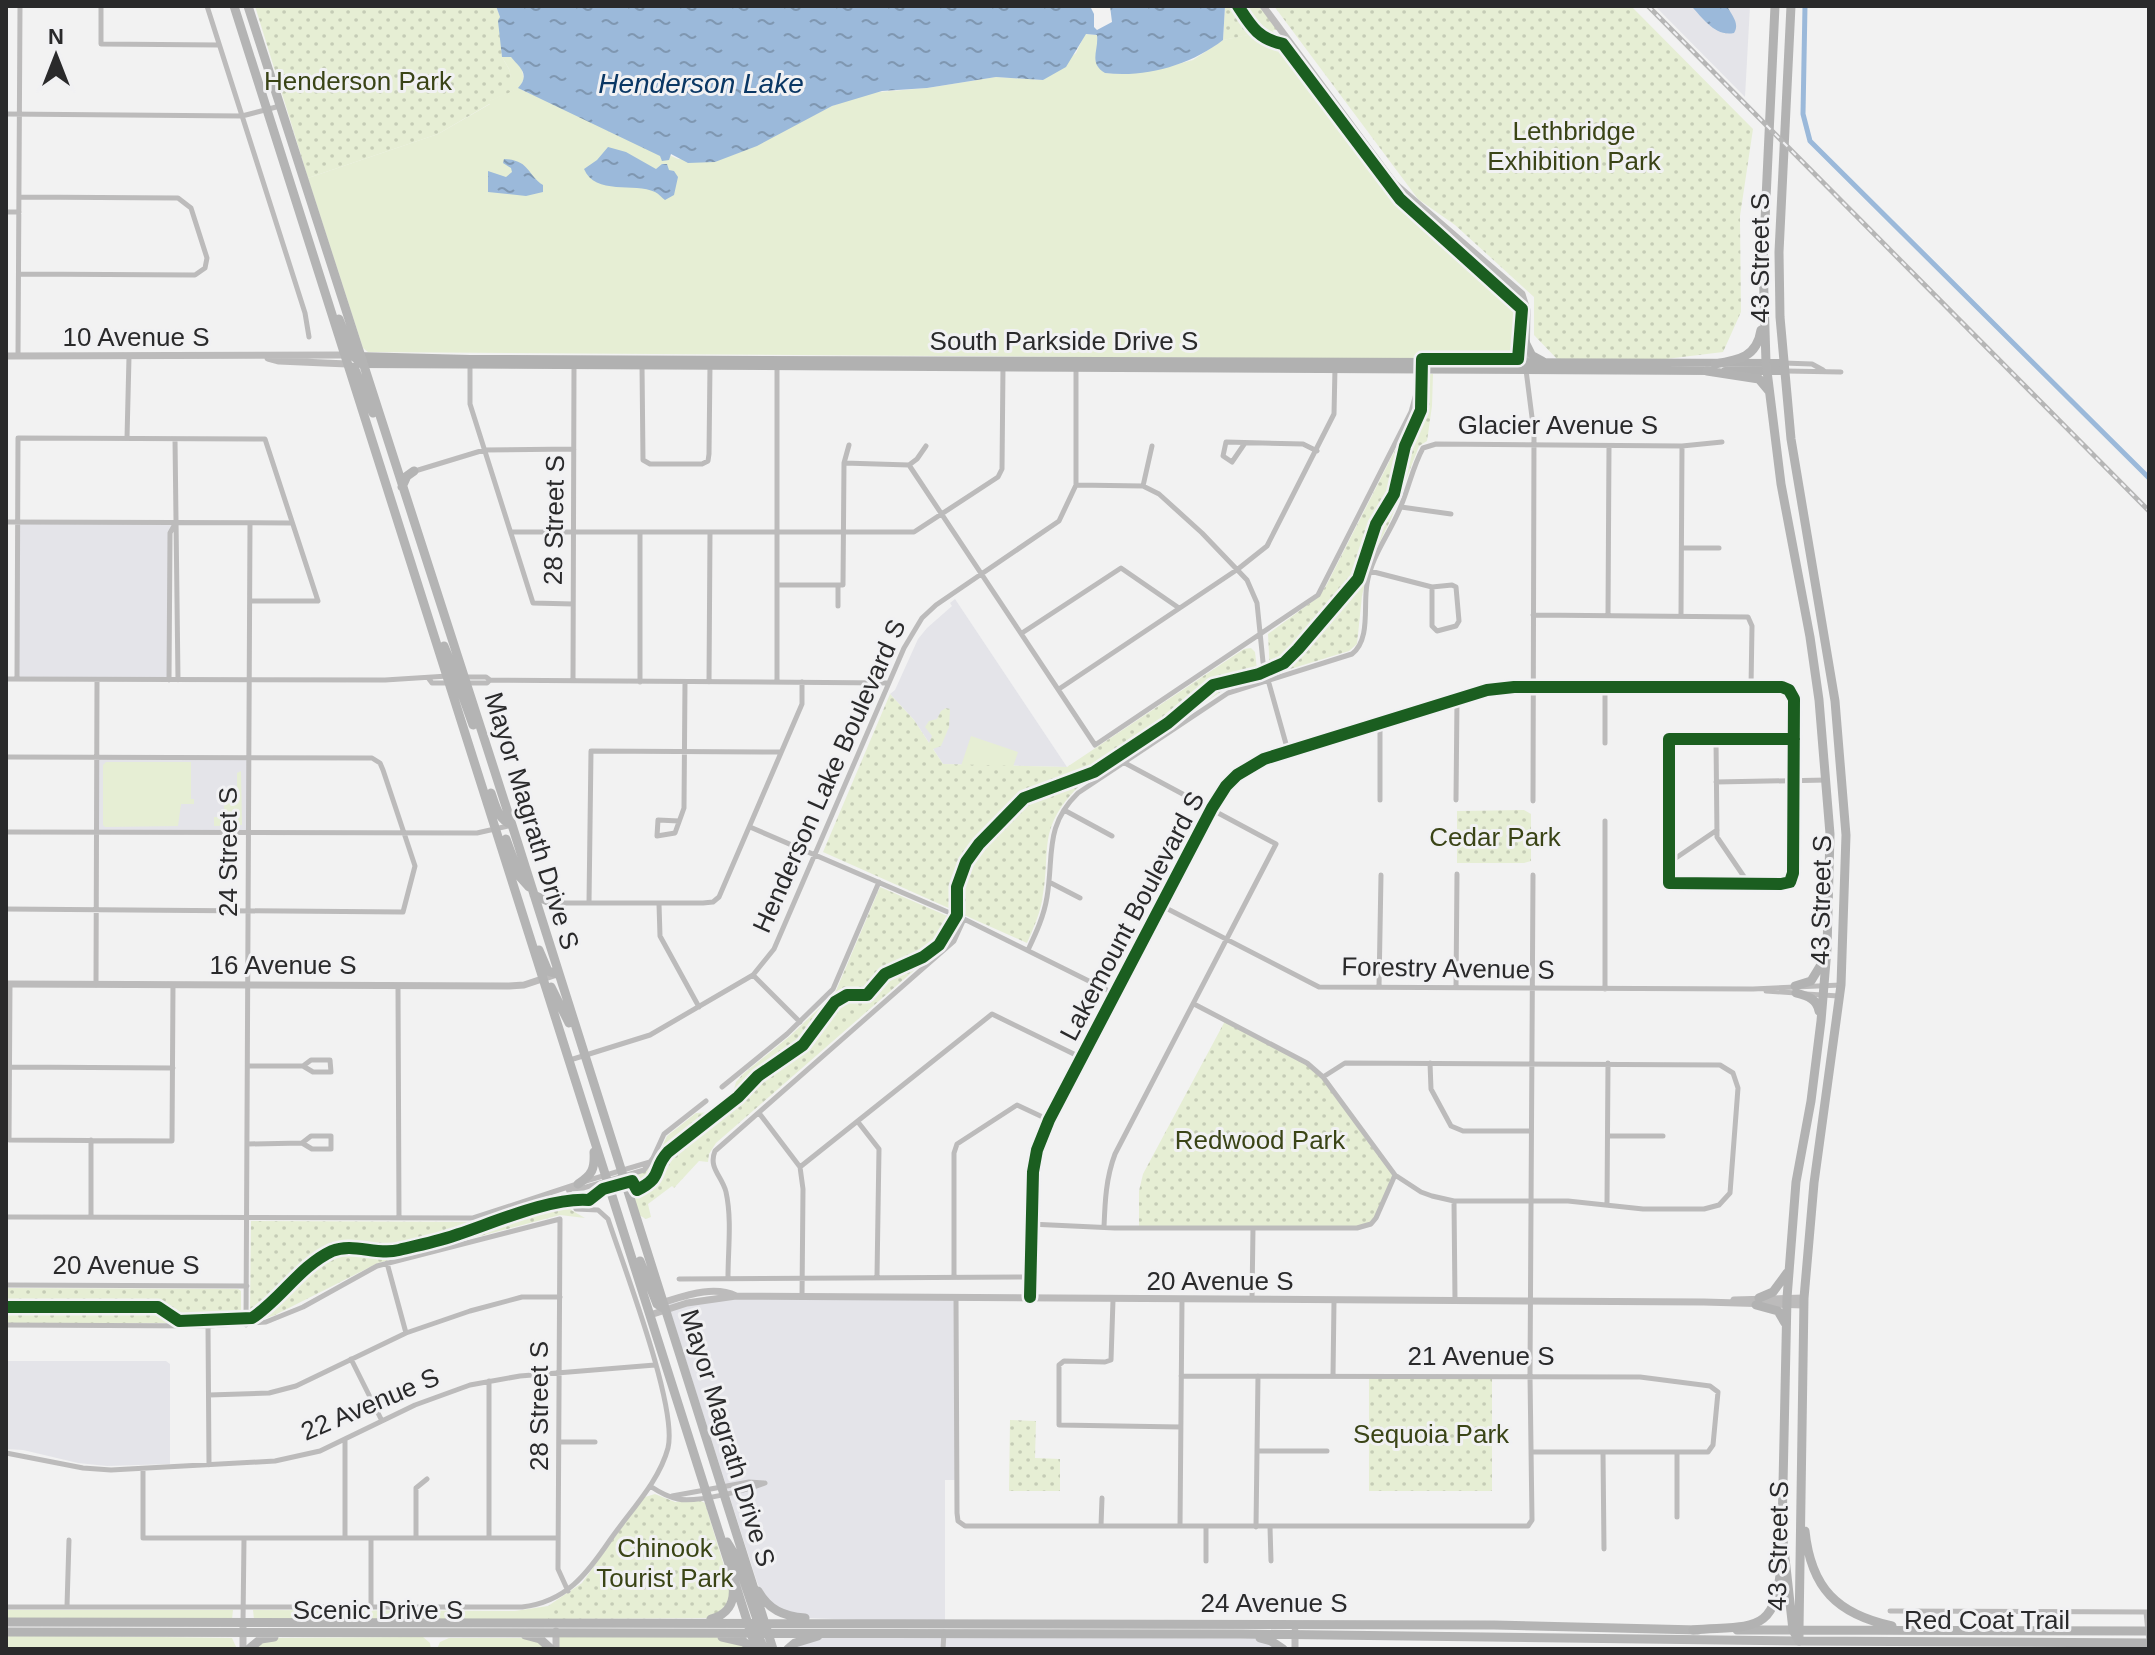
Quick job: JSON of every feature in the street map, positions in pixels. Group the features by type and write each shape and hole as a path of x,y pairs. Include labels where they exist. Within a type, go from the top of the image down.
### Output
{"highway":[{"name":"43 Street S","path":"1775,6 1765,202 1767,367 1781,484 1810,637 1827,780 1830,834 1827,949 1821,1021 1796,1182 1786,1324 1782,1531 1799,1641"},
{"name":"43 Street S","path":"1791,6 1779,252 1784,367 1795,467 1835,701 1846,835 1841,985 1814,1183 1804,1302 1796,1630"},
{"path":"1711,368 1744,359 1753,351 1760,337 1764,307"},
{"path":"1711,368 1759,379 1770,393"},
{"path":"1821,1021 1816,1002 1796,990 1815,977 1827,949"},
{"path":"1757,1301 1773,1292 1784,1279 1789,1266"},
{"path":"1757,1301 1778,1311 1786,1324"},
{"path":"1784,1474 1801,1482 1809,1556 1824,1590 1842,1606 1864,1618 1923,1630"},
{"path":"1693,1630 1757,1624 1770,1614 1778,1592 1782,1531"},
{"path":"1796,1630 1923,1630"},
{"name":"Red Coat Trail","path":"1923,1630 2148,1631"},
{"name":"Red Coat Trail","path":"1799,1641 2146,1644"},
{"path":"2114,1643 2132,1649"}],"main road":[{"name":"Mayor Magrath Drive S","path":"234,6 313,259 396,467 457,680 473,756 620,1219 657,1308 736,1537 757,1627 754,1649"},
{"name":"Mayor Magrath Drive S","path":"248,6 280,106 418,584 487,751 622,1173 721,1538 757,1627 773,1649"},
{"path":"1526,343 1535,358 1551,363"},
{"name":"South Parkside Drive S","path":"353,360 470,363 1784,367"},
{"name":"South Parkside Drive S","path":"1526,366 1551,363 1711,368"},
{"path":"396,467 405,472 414,471"},
{"path":"402,487 407,476 414,471"},
{"path":"473,756 499,815 512,825"},
{"path":"496,828 504,834 520,877 532,892 552,903 540,916"},
{"path":"526,926 548,971 557,974"},
{"path":"543,979 550,984 567,1020 575,1028"},
{"path":"578,1184 594,1169 593,1136"},
{"path":"718,1526 735,1555 764,1649"},
{"path":"736,1537 755,1587 774,1610 795,1617 892,1623"},
{"path":"687,1622 721,1617 733,1600 733,1587 721,1538"},
{"name":"Scenic Drive S","path":"6,1622 243,1627 556,1627 687,1622 757,1627"},
{"name":"24 Avenue S","path":"757,1627 892,1623 944,1628 1241,1634 1291,1629 1799,1641"},
{"name":"24 Avenue S","path":"757,1627 826,1633 944,1628 1580,1626 1796,1630"},
{"name":"Scenic Drive S","path":"6,1632 243,1627 346,1633 510,1632 556,1627 662,1632 757,1627"},
{"path":"510,1632 540,1639 553,1649"},
{"path":"662,1632 721,1637 747,1643 754,1649"},
{"path":"249,1649 256,1641 266,1637 346,1633"},
{"path":"788,1649 795,1643 826,1633"},
{"path":"1241,1634 1271,1641 1284,1649"}],"street":[{"path":"18,356 20,6"},
{"path":"101,6 101,44 219,45"},
{"path":"207,6 305,313 309,337"},
{"path":"1263,6 1395,184 1522,294 1527,310 1526,366 1534,445 1533,801"},
{"path":"6,114 242,116 280,106"},
{"path":"19,274 196,275 207,262 191,208 175,197 20,197"},
{"path":"6,212 19,212"},
{"name":"10 Avenue S","path":"6,356 266,357 279,354 353,360"},
{"path":"127,438 129,357"},
{"path":"470,363 470,404 533,603 573,604"},
{"name":"28 Street S","path":"573,681 574,363"},
{"path":"642,363 643,460 650,464 702,464 708,461 709,454 710,363"},
{"path":"777,364 777,682"},
{"path":"511,532 914,532 998,477 1002,469 1003,364"},
{"name":"Henderson Lake Boulevard S","path":"569,1060 650,1035 753,975 774,949 888,683 922,618 936,605 1059,521 1076,485 1076,365"},
{"path":"1059,689 1238,569 1267,546 1334,414 1335,366"},
{"path":"909,465 1095,745 1311,601 1323,587 1411,412 1417,390 1417,366"},
{"path":"1784,367 1841,372"},
{"path":"17,679 18,438 265,439 318,601 250,601"},
{"path":"175,439 178,680"},
{"path":"1245,443 1232,462 1223,456 1226,442 1303,444 1317,451"},
{"name":"Glacier Avenue S","path":"1028,950 1045,908 1051,837 1064,810 1078,793 1228,693 1352,654 1358,649 1363,635 1370,571 1401,507 1420,453 1429,445 1682,446 1722,442"},
{"path":"777,585 843,585 844,463 849,445"},
{"path":"844,463 909,465 926,446"},
{"path":"1143,486 1152,446"},
{"path":"1608,616 1609,446"},
{"path":"1681,616 1682,446"},
{"path":"414,471 484,450 574,449"},
{"path":"1076,485 1143,486 1168,500 1247,580 1257,603 1267,680 1288,751"},
{"path":"1401,507 1451,514"},
{"path":"6,522 292,523"},
{"path":"169,680 170,533 175,523"},
{"name":"24 Street S","path":"246,1325 250,523"},
{"path":"640,532 640,682"},
{"path":"709,682 710,532"},
{"path":"1682,548 1719,548"},
{"path":"1022,633 1121,568 1179,608"},
{"path":"1370,571 1432,587 1452,585 1459,590 1459,621 1456,626 1441,631 1432,626 1432,587"},
{"path":"838,585 838,606"},
{"path":"1533,615 1742,616 1751,620 1751,687"},
{"path":"6,679 429,679 432,683 486,677 490,680 888,683"},
{"path":"96,985 97,680"},
{"path":"679,821 658,820 657,836 673,835 678,829 684,808 685,682"},
{"path":"552,903 659,904 713,902 719,897 802,704 802,682"},
{"path":"1605,687 1605,743"},
{"name":"Lakemount Boulevard S","path":"1030,1297 1033,1172 1037,1150 1049,1120 1212,808 1226,786 1251,765 1288,751 1500,688 1782,687 1793,694 1793,873 1790,882 1749,885"},
{"path":"1456,800 1457,700"},
{"path":"1380,723 1380,800"},
{"path":"1749,885 1669,883 1669,739 1794,739"},
{"path":"1716,739 1717,837 1749,885"},
{"path":"589,903 591,751 781,752"},
{"path":"6,757 372,758 380,763 383,770 415,866 403,912 6,909"},
{"path":"1104,1227 1105,1191 1115,1154 1276,844 1123,762"},
{"path":"1716,782 1827,780"},
{"path":"1064,810 1112,836"},
{"path":"1605,821 1605,989"},
{"path":"6,832 477,833 512,825"},
{"path":"750,827 964,919 1115,994"},
{"path":"1669,863 1717,830"},
{"path":"1456,988 1457,874"},
{"path":"1379,987 1381,875"},
{"path":"956,1297 957,1513 961,1524 1528,1526 1532,1520 1533,875"},
{"path":"722,1087 800,1022 833,989 879,882"},
{"path":"1049,882 1080,898"},
{"path":"659,904 660,936 699,1007"},
{"name":"Forestry Avenue S","path":"1162,906 1319,987 1823,990 1841,985"},
{"path":"728,1277 728,1204 724,1187 713,1167 713,1154 954,941 964,919"},
{"name":"16 Avenue S","path":"8,984 509,986 557,974"},
{"path":"753,975 800,1022"},
{"path":"8,984 9,1140 172,1141 173,985"},
{"path":"398,986 399,1217"},
{"name":"Forestry Avenue S","path":"1823,990 1839,996"},
{"path":"1194,1004 1307,1063 1323,1077 1395,1175 1421,1192 1454,1201 1531,1201 1607,1204 1643,1209 1704,1209 1725,1200 1732,1186 1738,1088 1733,1073 1720,1065 1345,1063 1323,1077"},
{"path":"800,1167 992,1014 1082,1058"},
{"path":"248,1066 303,1066 313,1072 331,1072 330,1060 311,1060 303,1066"},
{"path":"1430,1063 1431,1089 1451,1126 1463,1131 1531,1131"},
{"path":"1607,1204 1608,1063"},
{"path":"10,1067 173,1068"},
{"path":"568,1189 583,1188 622,1173 644,1170 664,1134 706,1101"},
{"path":"954,1277 954,1153 957,1144 1017,1105 1049,1120"},
{"path":"759,1113 800,1167 803,1189 802,1297"},
{"path":"858,1122 879,1149 877,1276"},
{"path":"248,1144 302,1143 312,1149 331,1149 331,1136 311,1136 302,1143"},
{"path":"1608,1136 1663,1136"},
{"path":"91,1140 91,1217"},
{"path":"1030,1224 1364,1227 1376,1218 1395,1175"},
{"path":"6,1217 473,1218 578,1184 607,1178"},
{"name":"Mayor Magrath Drive S","path":"568,1189 576,1209 598,1210 608,1219 655,1365 670,1430 663,1462 650,1486 580,1582 568,1591"},
{"path":"1454,1201 1455,1301"},
{"name":"28 Street S","path":"387,1263 560,1219 558,1574 568,1591"},
{"path":"1252,1300 1253,1228"},
{"path":"6,1325 246,1325 285,1316 387,1263 406,1333"},
{"path":"679,1279 1030,1277"},
{"name":"20 Avenue S","path":"6,1285 247,1286"},
{"name":"20 Avenue S","path":"657,1308 736,1296 1804,1302"},
{"path":"209,1395 269,1393 296,1386 406,1333 497,1302 522,1297 560,1297"},
{"path":"1113,1300 1111,1360 1064,1361 1059,1365 1059,1425 1180,1427"},
{"path":"1180,1526 1182,1300"},
{"path":"1333,1376 1334,1301"},
{"path":"208,1326 209,1465"},
{"path":"351,1359 382,1421"},
{"name":"22 Avenue S","path":"6,1453 83,1468 143,1469 288,1459 345,1440 444,1393 489,1381 655,1365"},
{"name":"21 Avenue S","path":"1181,1376 1640,1377 1716,1388 1719,1395 1710,1450 1704,1453 1677,1453"},
{"path":"1256,1527 1258,1376"},
{"path":"489,1381 489,1538"},
{"path":"345,1440 345,1538"},
{"path":"559,1442 595,1442"},
{"path":"1257,1451 1327,1451"},
{"path":"1531,1452 1677,1453 1677,1517"},
{"path":"1603,1452 1604,1549"},
{"path":"143,1469 143,1538 558,1538"},
{"path":"416,1538 416,1488 427,1479"},
{"path":"650,1486 671,1496 750,1489 765,1483 749,1482 721,1490"},
{"path":"1101,1526 1102,1498"},
{"path":"1206,1526 1206,1561"},
{"path":"1270,1527 1271,1561"},
{"path":"243,1649 244,1539"},
{"path":"371,1539 371,1607"},
{"path":"67,1606 69,1540"},
{"name":"Scenic Drive S","path":"6,1607 522,1607 548,1602 568,1591"},
{"path":"1890,1611 2148,1612 2146,1644"},
{"path":"553,1649 556,1627"},
{"path":"943,1649 944,1628"},
{"path":"1284,1649 1291,1629"},
{"path":"1291,1629 1295,1649"}],"shaded area":[{"path":"1655,6 1750,6 1745,97"},
{"path":"17,522 175,523 170,533 169,680 17,679"},
{"path":"955,599 1067,767 943,764 914,720 890,694 895,690 918,639 952,606 950,603"},
{"path":"96,757 249,758 249,833 97,832"},
{"path":"710,1296 956,1297 956,1480 945,1480 945,1623 806,1618 767,1605 668,1304"},
{"path":"6,1361 166,1361 170,1364 170,1464 107,1466 6,1449"},
{"path":"826,1633 1241,1634 1271,1641 1282,1649 791,1649"}],"green space":[{"name":"Henderson Park","path":"255,6 496,6 500,17 502,57 515,90 490,101 438,134 308,178"},
{"path":"1225,6 1263,6 1280,29 1223,40"},
{"name":"Lethbridge Exhibition Park","path":"1274,6 1631,6 1753,129 1740,216 1741,312 1723,352 1666,359 1557,359 1534,335 1534,297 1455,225 1418,199"},
{"path":"1272,30 1401,201 1520,306 1519,360 368,352 363,348 308,178 438,134 490,104 489,101 514,90 509,69 502,57 511,57 521,66 524,79 519,88 522,90 678,159 733,155 832,106 868,93 996,77 1043,80 1076,53 1085,34 1097,35 1105,73 1126,74 1193,60 1223,40"},
{"path":"1422,374 1433,374 1427,441 1419,446 1391,519 1369,564 1357,644 1349,651 1277,673 1270,672 1268,634 1317,598 1326,586 1416,409"},
{"path":"1251,648 1255,652 1258,679 1225,689 1077,788 1064,803 1051,829 1042,901 1027,943 823,852 890,694 914,720 929,743 932,736 925,727 929,721 937,719 941,711 950,709 949,727 941,746 933,749 943,764 1067,767 1244,649"},
{"path":"971,736 1018,752 994,823 947,808"},
{"path":"106,762 191,762 191,799 194,799 194,804 181,804 178,826 105,827 103,765"},
{"path":"241,771 242,825 214,826 214,817 224,817 224,790 230,787 230,795 237,795 237,773"},
{"name":"Cedar Park","path":"1524,810 1531,814 1531,861 1457,863 1457,811"},
{"path":"880,887 959,921 950,939 716,1143 708,1162 699,1161 674,1188 672,1186 648,1204 651,1217 646,1219 639,1215 630,1183 632,1176 653,1166 667,1136 696,1113 713,1112 732,1097 736,1082 743,1074 790,1036 835,993"},
{"name":"Redwood Park","path":"1225,1021 1307,1063 1323,1077 1395,1175 1376,1218 1364,1227 1139,1228 1139,1191 1143,1174"},
{"path":"559,1195 564,1197 571,1210 585,1218 560,1215 378,1263 273,1316 256,1321 250,1318 251,1221 477,1222"},
{"path":"6,1288 238,1289 241,1291 241,1320 238,1323 6,1323"},
{"name":"Sequoia Park","path":"1369,1376 1492,1376 1492,1491 1369,1491"},
{"path":"1010,1420 1036,1421 1035,1458 1060,1459 1060,1491 1009,1491"},
{"name":"Chinook Tourist Park","path":"655,1494 675,1502 699,1500 705,1503 731,1589 730,1602 711,1618 548,1619 548,1606 582,1583 640,1502"},
{"path":"548,1606 548,1619 254,1619 253,1610 515,1611"},
{"path":"6,1610 233,1610 232,1619 6,1619"},
{"path":"556,1631 714,1636 751,1649 556,1649"},
{"path":"6,1635 232,1638 237,1649 6,1649"},
{"path":"423,1637 430,1643 431,1649 251,1649 272,1638"},
{"path":"449,1638 533,1638 548,1649 437,1649 440,1642"}],"water":[{"name":"Henderson Lake","path":"496,6 1090,6 1097,30 1112,22 1110,6 1225,6 1223,40 1197,56 1167,68 1136,73 1105,73 1096,61 1097,35 1086,34 1066,67 1043,80 996,77 927,88 882,91 832,106 757,146 715,162 688,163 671,154 669,160 662,161 660,156 518,88 524,75 511,57 502,57 500,17"},
{"path":"1691,6 1727,6 1736,23 1734,33 1715,29"},
{"path":"608,147 626,152 656,169 667,164 678,177 674,195 665,200 647,189 597,183 584,169"},
{"path":"504,159 524,165 543,185 543,192 526,196 488,192 488,171 506,177 512,172 503,163"}],"waterway":[{"path":"1805,6 1803,114 1810,141 2149,478"}],"railway":[{"path":"1648,6 2149,511"}],"cycle path":[{"path":"6,1307 158,1307 179,1321 252,1318 310,1265 332,1251 348,1248 399,1250 541,1206 589,1200 603,1189 632,1181 637,1190 651,1181 668,1152 738,1097 758,1076 803,1045 835,1002 847,995 867,995 885,974 923,957 939,945 957,915 957,887 966,862 979,844 1024,798 1094,772 1168,723 1213,685 1259,674 1284,663 1298,649 1358,579 1376,524 1394,494 1405,446 1421,410 1422,359 1518,359 1522,309 1400,199 1283,44 1261,35 1238,6"},
{"path":"1030,1297 1033,1172 1037,1150 1049,1120 1212,808 1237,775 1264,759 1487,690 1514,687 1782,687 1789,690 1794,699 1793,873 1790,882 1781,884 1669,883 1669,739 1794,739"}]}
